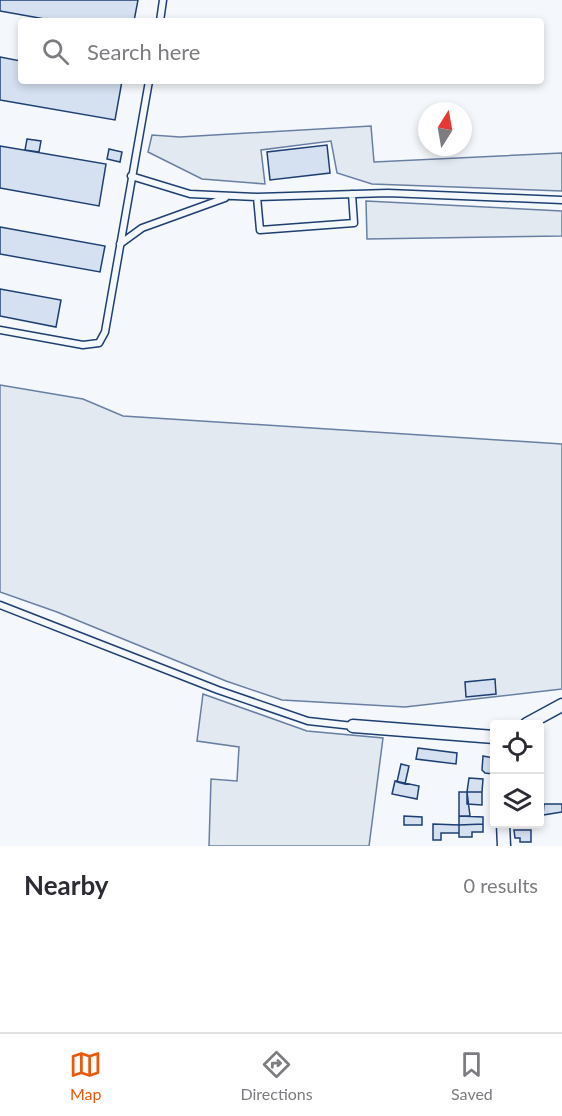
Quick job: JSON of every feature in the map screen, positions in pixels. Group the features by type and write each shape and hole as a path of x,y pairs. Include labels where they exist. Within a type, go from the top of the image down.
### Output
{"street":[{"path":"534,720 562,705"},
{"path":"352,726 490,737"},
{"path":"503,828 504,846"}],"lane":[{"path":"161,18 164,0"},
{"path":"0,330 83,345 99,343 105,332 147,84"},
{"path":"131,176 190,194 257,197 388,193 562,200"},
{"path":"257,197 260,230 354,223 352,194"},
{"path":"120,245 142,228 230,196"},
{"path":"0,605 218,690 308,721 352,726"}],"shaded area":[{"path":"371,126 374,162 562,153 562,191 372,184 337,173 331,141 261,150 265,184 202,179 148,152 152,135 180,137"},
{"path":"366,201 562,211 562,236 367,239"},
{"path":"0,385 83,399 123,416 562,444 562,689 405,707 282,700 226,681 57,612 0,592"},
{"path":"203,694 307,731 383,738 369,846 209,846 211,779 237,781 239,747 197,741"}],"building":[{"path":"0,0 138,0 135,18 39,18 0,11"},
{"path":"0,57 18,60 18,84 121,84 115,120 0,100"},
{"path":"27,139 41,141 39,152 25,150"},
{"path":"327,145 330,173 270,180 267,152"},
{"path":"0,146 106,164 99,206 0,188"},
{"path":"109,149 122,152 120,162 107,159"},
{"path":"0,227 105,246 100,272 0,254"},
{"path":"0,289 61,300 56,327 0,316"},
{"path":"495,679 496,694 466,697 465,682"},
{"path":"418,748 457,753 456,764 416,759"},
{"path":"483,756 490,757 490,774 482,770"},
{"path":"401,764 409,766 405,784 397,782"},
{"path":"469,778 483,779 482,792 467,792"},
{"path":"395,781 419,786 417,799 392,794"},
{"path":"459,792 467,792 470,816 459,816"},
{"path":"467,792 482,792 482,805 467,804"},
{"path":"544,804 562,804 562,812 544,815"},
{"path":"404,816 422,817 422,825 404,825"},
{"path":"459,816 483,817 483,824 459,825"},
{"path":"433,824 459,825 459,833 441,833 441,840 433,840"},
{"path":"483,824 483,832 472,832 472,837 459,837 459,825"},
{"path":"514,830 531,830 531,842 520,842 520,838 515,838"}]}
